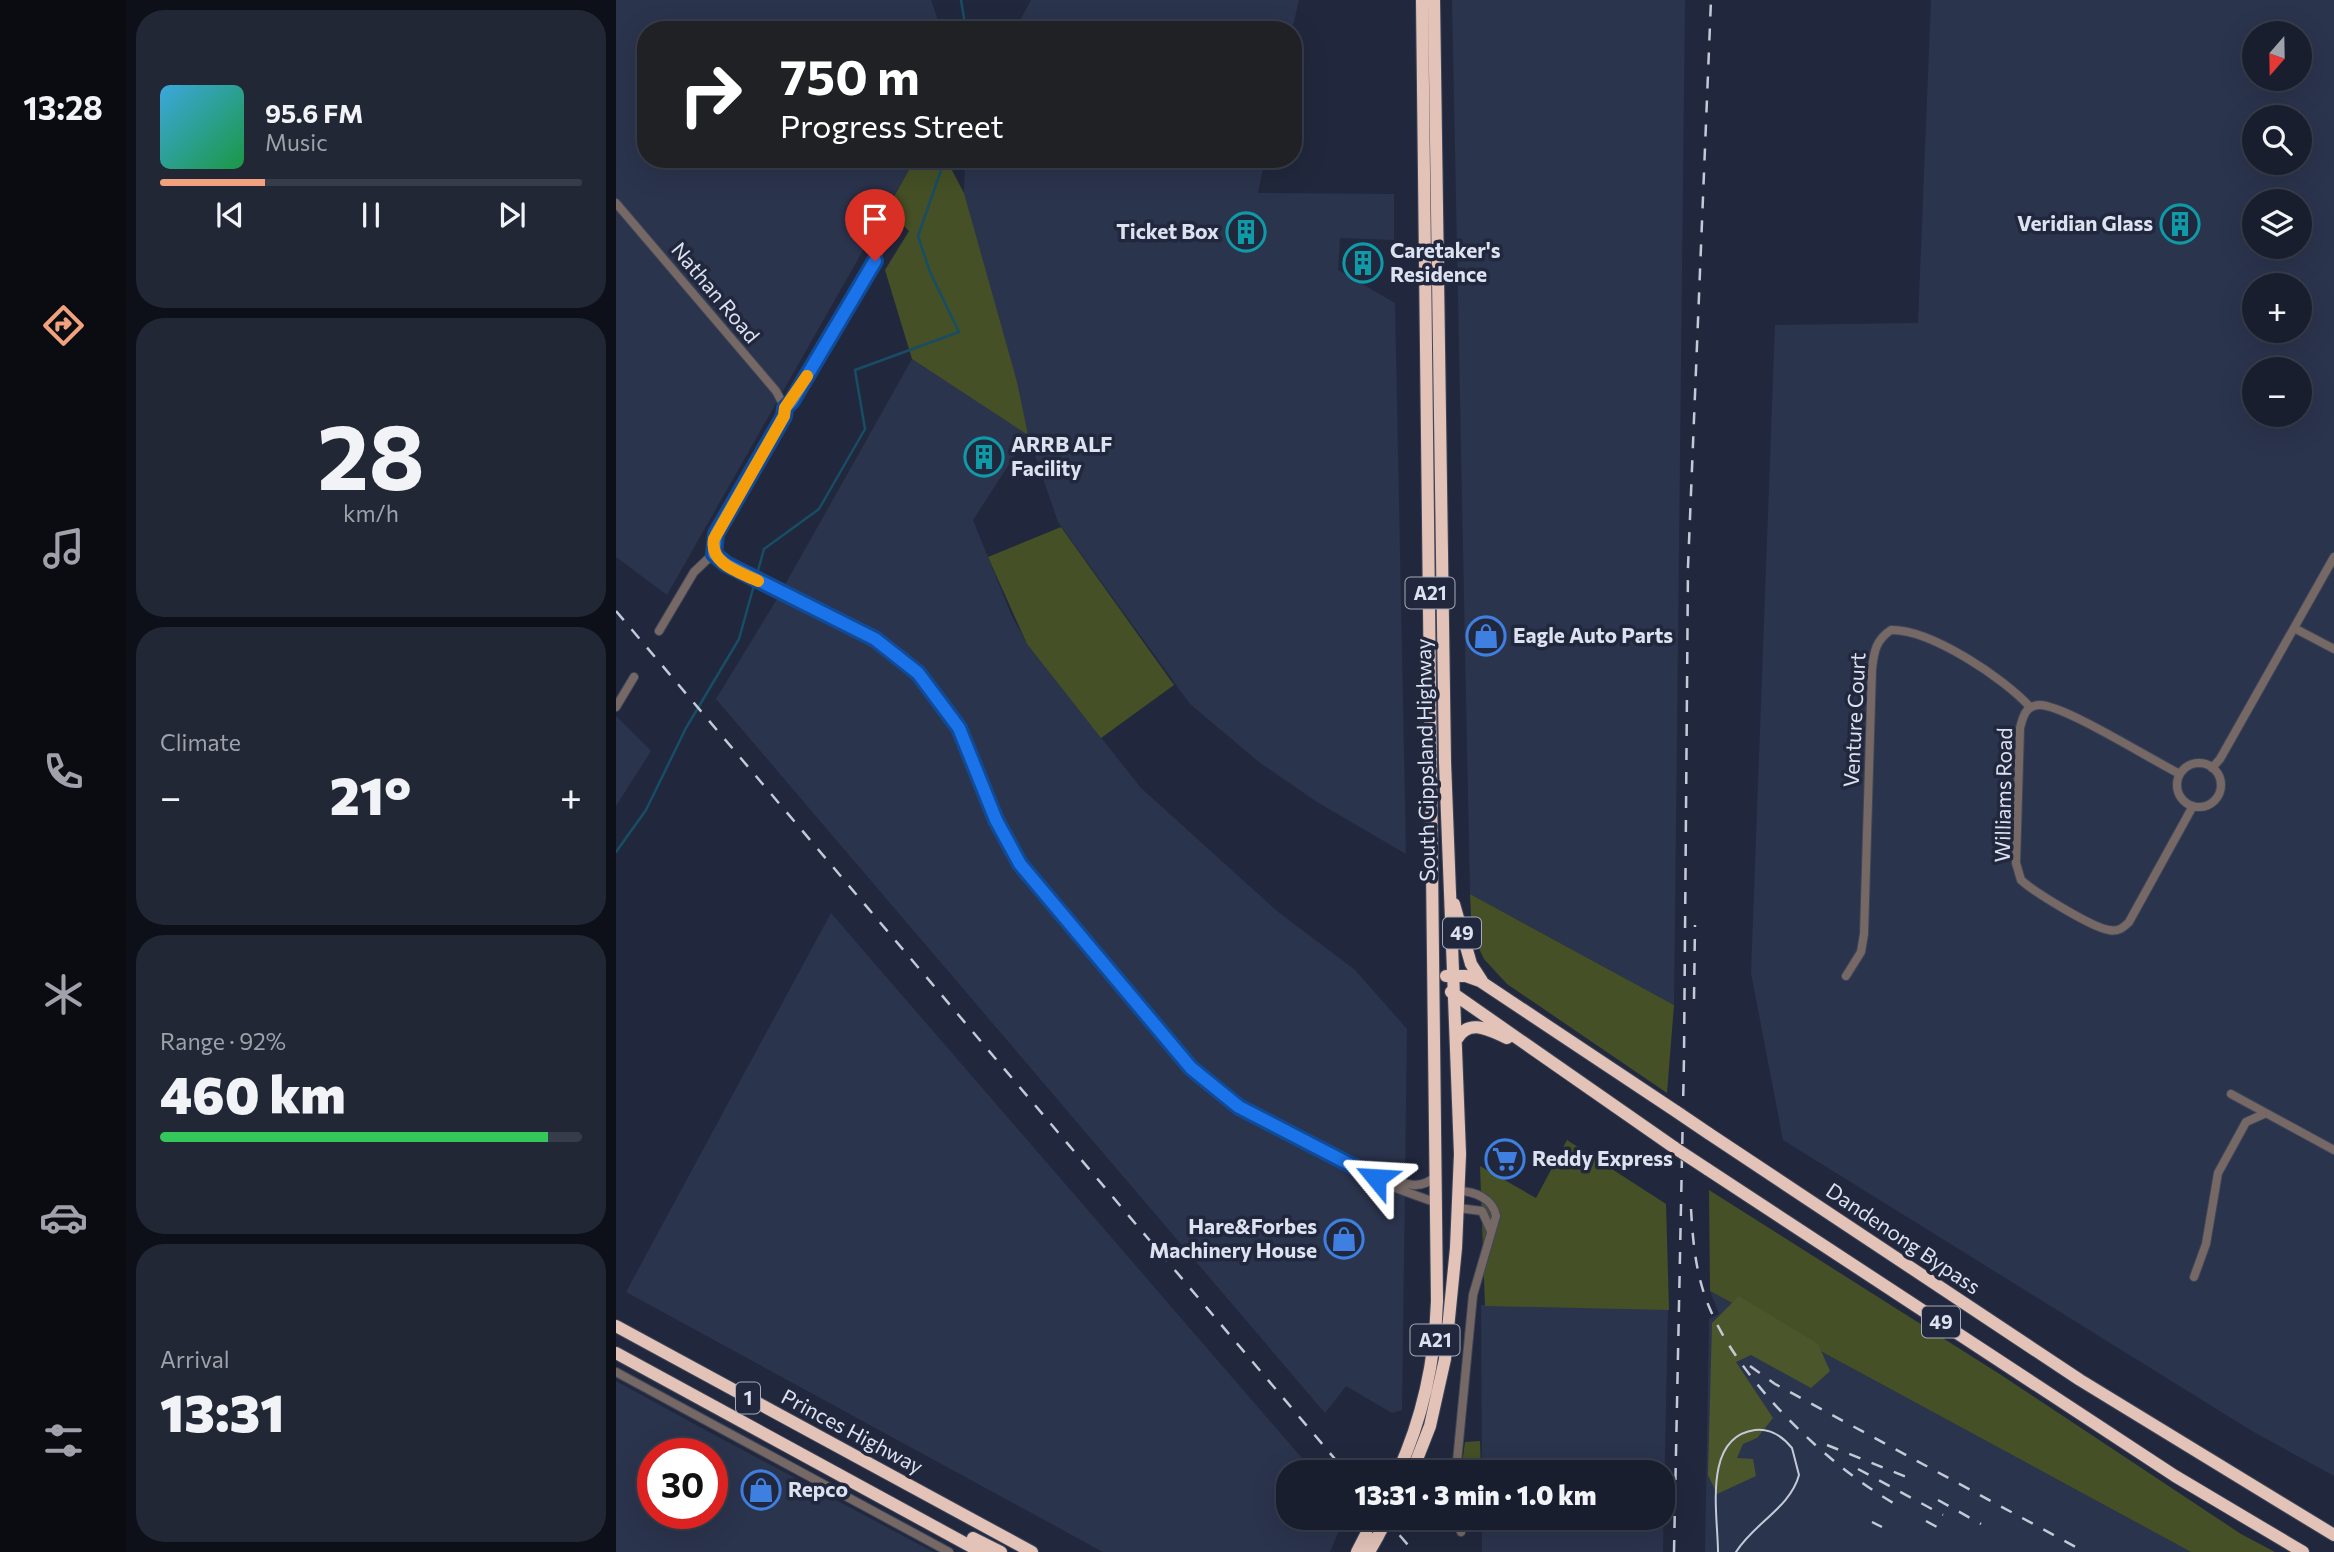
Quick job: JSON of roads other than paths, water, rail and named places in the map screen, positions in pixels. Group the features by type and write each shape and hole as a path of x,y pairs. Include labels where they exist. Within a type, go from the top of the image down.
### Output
{"highway":[{"name":"South Gippsland Highway","path":"1403,1460 1423,1408 1434,1351 1437,1203 1435,978 1438,762 1434,332 1429,121 1422,0"},
{"name":"South Gippsland Highway","path":"1429,121 1434,0"},
{"name":"South Gippsland Highway","path":"1417,1460 1430,1426 1445,1359 1458,1208 1457,1045 1438,762"},
{"name":"49","path":"1447,877 1471,964 1486,985"},
{"name":"49","path":"1435,978 1453,975"},
{"name":"Dandenong Bypass","path":"1453,975 1471,977 1486,985 2080,1380 2334,1535"},
{"name":"49","path":"1435,978 1675,1148 2175,1476 2303,1552"},
{"name":"49","path":"1457,1045 1465,1028 1476,1026 1539,1052"},
{"path":"1437,1203 1458,1191"},
{"path":"1437,1203 1458,1208"},
{"name":"Princes Highway","path":"616,1326 1028,1551"},
{"name":"Princes Highway","path":"616,1353 982,1552"},
{"path":"869,1490 880,1469"},
{"path":"899,1507 926,1513 1001,1552"},
{"path":"1357,1552 1372,1530"},
{"path":"1370,1552 1374,1530"}],"street":[{"name":"Nathan Road","path":"616,203 776,391 785,408"},
{"path":"888,236 792,401 785,408 784,416 716,534 714,552 719,560 744,574 882,644 928,683 964,737 996,820 1020,864 1191,1068 1239,1107 1408,1194 1437,1203"},
{"path":"659,631 696,568 714,552"},
{"path":"2212,768 2220,759 2334,557"},
{"path":"2294,628 2334,649"},
{"name":"Venture Court","path":"1846,976 1861,952 1864,934 1872,669 1875,649 1881,636 1891,630 1918,633 2003,679 2030,707"},
{"path":"616,707 634,677"},
{"name":"Williams Road","path":"2180,774 2064,713 2041,705 2030,707 2024,714 2020,728 2017,863 2021,880 2030,888 2096,925 2110,930 2121,929 2129,922 2193,806"},
{"path":"2191,764 2212,768 2220,780 2218,796 2207,805 2193,806 2181,797 2178,790 2180,774 2191,764"},
{"path":"2231,1094 2334,1150"},
{"path":"2194,1277 2206,1244 2218,1173 2246,1122 2264,1114"},
{"path":"1354,1166 1374,1170 1411,1186 1427,1183 1437,1174"},
{"path":"1457,1460 1473,1295 1496,1216 1493,1207 1474,1193 1458,1191"},
{"path":"1458,1208 1482,1210 1489,1223 1490,1234"},
{"path":"616,1372 949,1552"},
{"path":"863,1505 869,1490"}],"waterway":[{"path":"961,0 964,21"},
{"path":"616,852 646,810 686,728 739,639 764,549 819,509 865,429 855,370 959,332 930,272 918,236 942,168"}],"tram line":[{"path":"1718,1552 1716,1499 1720,1462 1727,1447 1738,1436 1755,1430 1766,1430 1780,1437 1792,1448 1799,1475 1788,1497 1752,1532 1736,1552"}],"railway":[{"path":"1674,1552 1684,1058 1688,567 1711,0"},
{"path":"616,611 1336,1460"},
{"path":"1694,999 1695,925"},
{"path":"1691,1209 1701,1285 1724,1336 1742,1364 1788,1419 1814,1444 1895,1504"},
{"path":"1750,1366 1775,1384 2085,1552"},
{"path":"1827,1445 1909,1478"},
{"path":"1858,1469 1943,1515"},
{"path":"1938,1500 1981,1524"},
{"path":"1926,1521 1937,1527"},
{"path":"1872,1522 1882,1527"},
{"path":"1395,1530 1414,1552"}],"place":[{"name":"Veridian Glass","path":"2180,224"},
{"name":"Ticket Box","path":"1246,232"},
{"name":"Caretaker's Residence","path":"1363,263"},
{"name":"ARRB ALF Facility","path":"984,457"},
{"name":"Eagle Auto Parts","path":"1486,636"},
{"name":"Reddy Express","path":"1505,1159"},
{"name":"Hare&Forbes Machinery House","path":"1344,1239"},
{"name":"Repco","path":"761,1490"}]}
